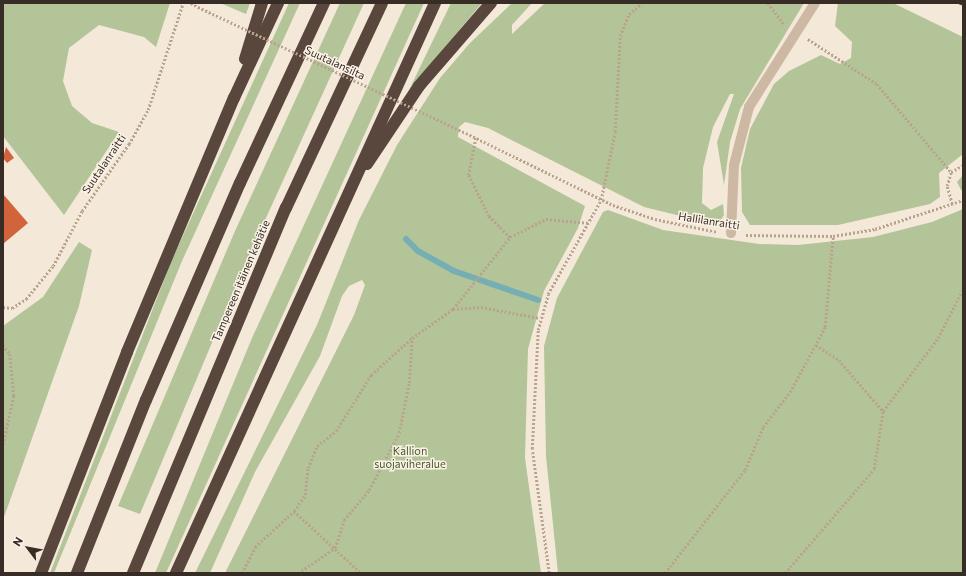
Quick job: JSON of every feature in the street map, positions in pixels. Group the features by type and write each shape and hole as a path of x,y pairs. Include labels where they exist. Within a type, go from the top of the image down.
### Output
{"highway":[{"path":"234,98 262,3"},
{"path":"41,573 122,366 234,98 278,3"},
{"path":"76,573 146,400 240,183 324,3"},
{"name":"Tampereen itäinen kehätie","path":"133,573 286,208 382,3"},
{"path":"176,573 349,189 436,3"},
{"path":"349,189 419,86 491,3"}],"lane":[{"path":"731,233 734,165 740,135 749,107 815,3"}],"path":[{"name":"Suutalanraitti","path":"3,307 12,308 26,300 53,266 82,211 129,144 148,110 183,3"},
{"name":"Suutalansilta","path":"192,3 466,133"},
{"path":"549,573 532,450 533,369 540,318 548,294 590,223 601,200 615,132 620,36 629,14 642,3"},
{"path":"768,3 796,34 825,48 877,84 951,172"},
{"name":"Hallilanraitti","path":"466,133 601,200 655,219 731,233 833,236 882,227 963,200"},
{"path":"476,138 469,175 489,216 510,237"},
{"path":"952,204 947,186 951,172 963,165"},
{"path":"242,573 255,547 294,511 305,495 308,468 318,446 336,431 371,376 412,338 453,309 510,237 546,219 590,223"},
{"path":"665,573 745,470 763,427 782,404 816,345 829,312 833,236"},
{"path":"785,573 874,469 883,411 938,338 963,289"},
{"path":"453,309 496,308 540,318"},
{"path":"298,573 335,548 344,520 369,490 399,433 409,383 412,338"},
{"path":"3,345 10,354 14,396 3,446"},
{"path":"816,345 839,360 883,411"},
{"path":"294,511 361,573"}],"green space":[{"path":"3,3 170,3 156,47 144,37 99,25 69,48 63,81 72,106 92,123 119,132 64,215 3,136"},
{"path":"220,3 250,3 246,14"},
{"path":"289,3 300,3 182,261 54,573 50,573 171,262"},
{"path":"340,3 364,3 245,264 140,514 118,506 235,231"},
{"path":"406,3 424,3 166,573 155,573 252,338"},
{"path":"451,3 482,3 409,90"},
{"name":"Kallion suojaviheralue","path":"512,3 532,3 512,25 512,34 545,3 804,3 740,109 730,142 724,185 717,142 734,94 730,94 713,127 703,168 702,203 711,210 723,204 724,215 720,221 689,218 644,207 488,128 465,122 459,127 458,137 585,206 578,228 544,291 528,349 525,458 541,573 225,573 354,315 365,285 362,280 349,286 342,296 320,356 255,472 210,573 195,573 317,325 359,220 397,145 440,78 470,43"},
{"path":"838,3 893,3 963,37 963,154 939,173 940,197 930,204 838,225 750,225 742,212 741,168 750,129 774,84 789,71 821,55 840,64 851,58 852,42 835,26"},
{"path":"963,175 963,190 961,190 957,182"},
{"path":"963,209 963,573 558,573 546,456 544,346 557,298 603,212 608,210 663,230 759,244 798,245 873,237 932,222"},
{"path":"79,242 92,250 79,306 3,520 3,326 43,297"}],"building":[{"path":"6,147 14,158 7,163 3,158"},
{"path":"3,194 28,223 3,244"}],"waterway":[{"path":"406,239 418,251 454,271 538,300"}],"tram line":[{"path":"958,3 963,5"}]}
